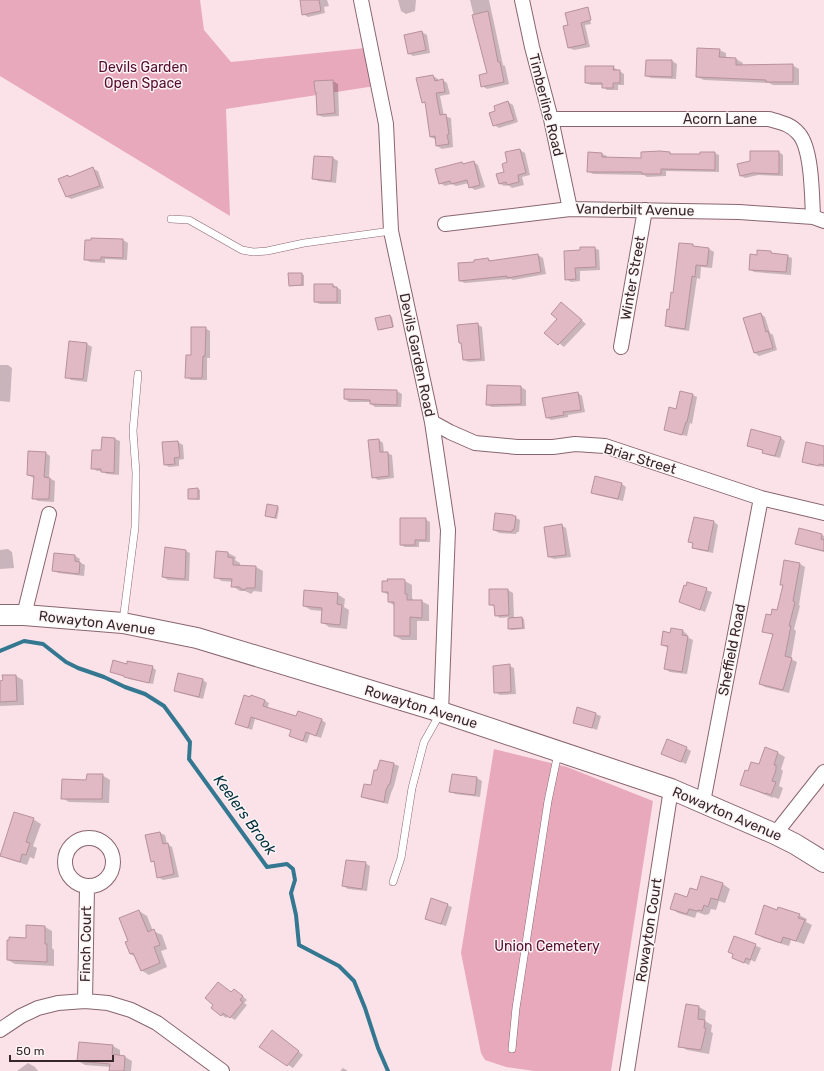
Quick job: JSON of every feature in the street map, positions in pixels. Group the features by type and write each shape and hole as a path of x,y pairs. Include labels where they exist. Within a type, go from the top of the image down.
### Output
{"street":[{"name":"Devils Garden Road","path":"361,0 386,124 391,231 432,422 448,530 441,712"},
{"name":"Timberline Road","path":"522,0 532,47 551,118 570,209"},
{"name":"Acorn Lane","path":"551,118 769,119 788,124 800,134 807,149 819,219"},
{"name":"Vanderbilt Avenue","path":"445,224 570,209 739,212 819,219"},
{"name":"Winter Street","path":"622,347 645,210"},
{"name":"Briar Street","path":"432,422 475,443 517,447 553,447 576,444 605,446 761,498 824,513"},
{"name":"Sheffield Road","path":"702,802 761,498"},
{"path":"24,615 49,514"},
{"name":"Rowayton Avenue","path":"0,615 24,615 123,623 197,638 441,712 671,790 775,834 795,844 824,862"},
{"path":"775,834 824,772"},
{"name":"Rowayton Court","path":"627,1071 671,790"},
{"name":"Finch Court","path":"85,1001 87,886"},
{"path":"0,1030 21,1016 38,1008 58,1003 85,1001 108,1003 131,1010 157,1023 222,1071"}],"lane":[{"path":"171,219 189,220 242,250 253,252 267,251 304,243 391,231"},
{"path":"123,623 135,527 136,473 133,431 138,374"},
{"path":"393,882 401,858 412,788 424,742 441,712"},
{"path":"512,1049 516,1008 548,800 558,751"}],"green space":[{"name":"Devils Garden Open Space","path":"0,0 200,0 204,30 231,62 365,48 375,86 226,109 230,216 0,76"},
{"name":"Union Cemetery","path":"494,749 567,767 653,801 611,1071 534,1071 506,1067 485,1060 481,1053 461,953"}],"building":[{"path":"300,0 319,0 321,11 302,15"},
{"path":"588,7 591,20 581,23 586,44 568,48 563,26 568,25 565,13"},
{"path":"488,11 498,62 500,62 504,82 481,87 479,75 487,73 472,15"},
{"path":"422,31 426,50 408,54 404,35"},
{"path":"697,48 720,49 719,57 736,58 736,65 793,64 793,82 766,82 766,80 696,77"},
{"path":"646,60 672,60 672,77 645,76"},
{"path":"585,66 614,66 613,70 620,70 620,83 613,83 613,88 602,88 602,83 585,83"},
{"path":"433,75 435,81 443,79 445,92 436,93 440,115 446,114 449,134 447,135 449,144 436,146 435,136 430,137 425,102 422,103 416,78"},
{"path":"333,80 335,113 317,115 314,81"},
{"path":"508,101 514,120 493,126 489,113 495,111 494,106"},
{"path":"520,149 526,173 518,175 519,182 507,185 506,182 499,184 496,174 504,172 502,164 507,162 505,152"},
{"path":"750,151 779,151 779,174 753,173 740,176 737,164 750,161"},
{"path":"588,152 602,153 602,157 641,158 641,152 670,152 670,154 700,154 700,152 715,152 715,170 661,169 661,174 642,174 642,172 587,172"},
{"path":"314,156 333,157 331,181 312,179"},
{"path":"474,161 480,185 469,188 467,180 451,184 450,181 439,184 435,169 462,162 463,164"},
{"path":"93,167 100,186 66,197 58,179 68,175 69,177"},
{"path":"91,238 123,239 123,258 101,257 101,260 84,260 85,240 91,240"},
{"path":"679,243 693,244 693,246 709,248 707,266 696,265 695,277 692,276 685,329 665,326 671,292 673,293"},
{"path":"580,247 595,247 596,267 575,268 576,279 565,280 564,251 580,250"},
{"path":"757,250 771,251 771,253 788,255 786,272 749,270 750,254 757,255"},
{"path":"538,254 541,272 507,278 507,276 459,281 458,263 474,262 474,260 488,258 489,261"},
{"path":"288,273 302,273 302,285 289,286"},
{"path":"314,284 333,284 333,287 337,287 337,302 314,302"},
{"path":"561,302 582,320 558,345 544,333 557,319 551,314"},
{"path":"761,313 766,332 768,331 773,348 754,353 743,318"},
{"path":"390,315 393,327 378,330 375,318"},
{"path":"478,323 481,359 463,360 457,325"},
{"path":"191,327 206,327 205,356 203,356 202,378 185,378 186,355 191,355"},
{"path":"69,341 87,343 83,379 65,378"},
{"path":"487,385 521,386 521,404 486,405"},
{"path":"344,389 397,390 397,405 370,404 370,400 344,399"},
{"path":"680,391 693,394 687,422 682,435 664,430 669,407 676,409"},
{"path":"578,392 581,410 563,412 564,415 546,418 542,398"},
{"path":"751,429 781,437 775,456 762,453 763,450 747,446"},
{"path":"102,437 115,438 114,473 101,472 101,469 91,469 92,450 101,450"},
{"path":"379,439 380,452 388,452 389,476 372,478 368,440"},
{"path":"178,441 180,457 174,458 175,464 164,465 162,442"},
{"path":"806,442 824,446 824,465 819,464 819,466 802,462"},
{"path":"28,451 46,452 44,477 50,478 49,499 32,499 34,476 27,475"},
{"path":"595,476 622,483 618,499 591,493"},
{"path":"198,488 198,499 188,499 188,489"},
{"path":"267,504 278,506 275,518 265,516"},
{"path":"495,513 516,516 514,530 512,530 512,532 493,530"},
{"path":"694,517 714,521 708,551 692,548 693,543 688,542"},
{"path":"400,518 426,518 426,540 415,540 415,545 400,545"},
{"path":"562,524 566,555 548,557 544,527"},
{"path":"799,528 822,534 821,539 824,540 824,551 795,544"},
{"path":"165,547 186,550 185,579 162,577"},
{"path":"216,551 228,552 228,557 233,558 233,565 256,566 255,588 247,588 243,590 239,587 231,587 232,579 214,578"},
{"path":"54,553 75,555 75,561 80,562 79,574 52,571"},
{"path":"784,560 800,563 793,601 795,602 789,626 791,626 785,656 792,658 783,690 759,684 773,634 762,632 766,614 771,615 772,609 777,610 783,585 780,585"},
{"path":"387,579 404,579 407,600 422,600 422,618 410,617 410,636 394,636 394,602 388,602 388,592 382,592 382,581 388,581"},
{"path":"687,582 707,588 700,610 679,602 684,585 686,586"},
{"path":"489,589 508,589 509,615 495,616 494,605 489,605"},
{"path":"304,590 338,593 337,604 342,605 340,625 321,623 322,608 303,606"},
{"path":"522,617 523,628 508,629 508,618"},
{"path":"671,628 683,630 682,635 688,636 682,672 664,669 668,646 661,645 663,631 670,633"},
{"path":"113,660 127,664 127,661 153,666 149,683 110,672"},
{"path":"510,664 511,692 494,693 493,666"},
{"path":"178,673 203,679 199,697 174,691"},
{"path":"2,675 16,675 17,701 0,702 0,681 3,680"},
{"path":"244,695 250,697 251,695 265,700 263,706 296,716 298,711 322,719 316,736 306,732 303,741 289,736 291,730 251,717 248,728 235,724"},
{"path":"577,707 596,713 592,728 573,723"},
{"path":"667,739 687,747 681,762 661,754"},
{"path":"765,747 778,752 774,765 776,765 776,770 772,781 776,782 771,795 740,785 745,770 748,771 751,762 759,764"},
{"path":"380,760 394,763 390,784 386,790 384,802 361,797 364,784 371,785 374,770 377,770"},
{"path":"87,774 103,774 102,799 61,799 62,779 86,780"},
{"path":"452,774 477,777 475,795 449,792"},
{"path":"14,812 34,818 26,842 30,843 26,855 22,854 20,862 0,856"},
{"path":"160,832 163,844 168,843 174,874 157,878 154,861 151,862 145,835"},
{"path":"346,860 366,862 362,889 342,886"},
{"path":"701,876 723,883 718,900 711,898 708,907 704,905 702,911 689,909 687,914 670,909 675,893 687,897 690,888 697,890"},
{"path":"431,898 448,904 441,924 425,919"},
{"path":"764,905 777,910 778,907 800,914 798,918 805,920 796,941 783,937 781,943 755,934"},
{"path":"139,910 148,932 154,929 160,945 154,947 160,963 141,971 133,953 130,954 125,942 128,941 119,918"},
{"path":"26,925 45,926 47,962 7,960 7,940 9,940 9,937 26,938"},
{"path":"734,936 756,944 750,960 746,958 744,963 732,958 733,954 728,952"},
{"path":"218,982 231,992 234,989 243,996 240,1000 243,1002 230,1018 223,1013 221,1016 211,1008 213,1005 205,998"},
{"path":"686,1004 699,1006 698,1019 705,1020 704,1028 706,1028 701,1050 678,1047"},
{"path":"272,1030 299,1051 287,1066 259,1047"},
{"path":"79,1042 113,1045 112,1054 125,1056 124,1071 109,1071 110,1064 77,1061"}],"waterway":[{"name":"Keelers Brook","path":"0,651 24,641 43,644 66,662 145,694 164,706 190,742 189,759 267,867 287,864 293,869 295,880 291,893 296,915 299,945 339,966 354,981 365,1008 378,1048 388,1071"}]}
